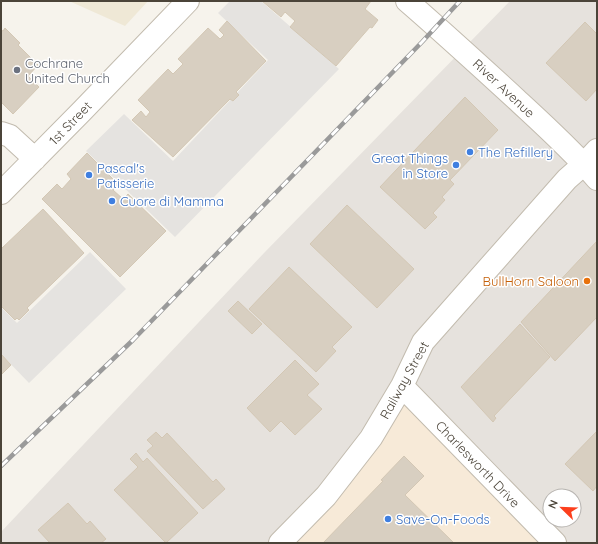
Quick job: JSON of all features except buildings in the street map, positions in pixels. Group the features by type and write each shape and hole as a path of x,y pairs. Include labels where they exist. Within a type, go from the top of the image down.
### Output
{"street":[{"name":"1st Street","path":"1,193 188,1"},
{"name":"River Avenue","path":"407,1 593,164"},
{"path":"1,133 10,136 35,159"},
{"name":"Railway Street","path":"280,543 326,496 371,438 402,386 423,342 567,179 593,164"},
{"name":"Charlesworth Drive","path":"402,386 548,540"}],"shaded area":[{"path":"69,1 148,1 125,26"},
{"path":"230,1 261,1 339,69 175,237 86,151 124,114 173,161 268,60 218,13"},
{"path":"510,1 597,1 597,543 554,543 402,386 278,543 1,543 1,532 264,253"},
{"path":"90,252 126,289 29,383 1,354 1,307 17,323"},
{"path":"402,386 554,543 279,543"}],"railway":[{"path":"1,466 133,340 460,1"}],"place":[{"name":"Cochrane United Church","path":"17,70"},
{"name":"The Refillery","path":"470,152"},
{"name":"Great Things in Store","path":"456,165"},
{"name":"Pascal's Patisserie","path":"89,175"},
{"name":"Cuore di Mamma","path":"112,201"},
{"name":"BullHorn Saloon","path":"587,281"},
{"name":"Save-On-Foods","path":"388,519"}]}
